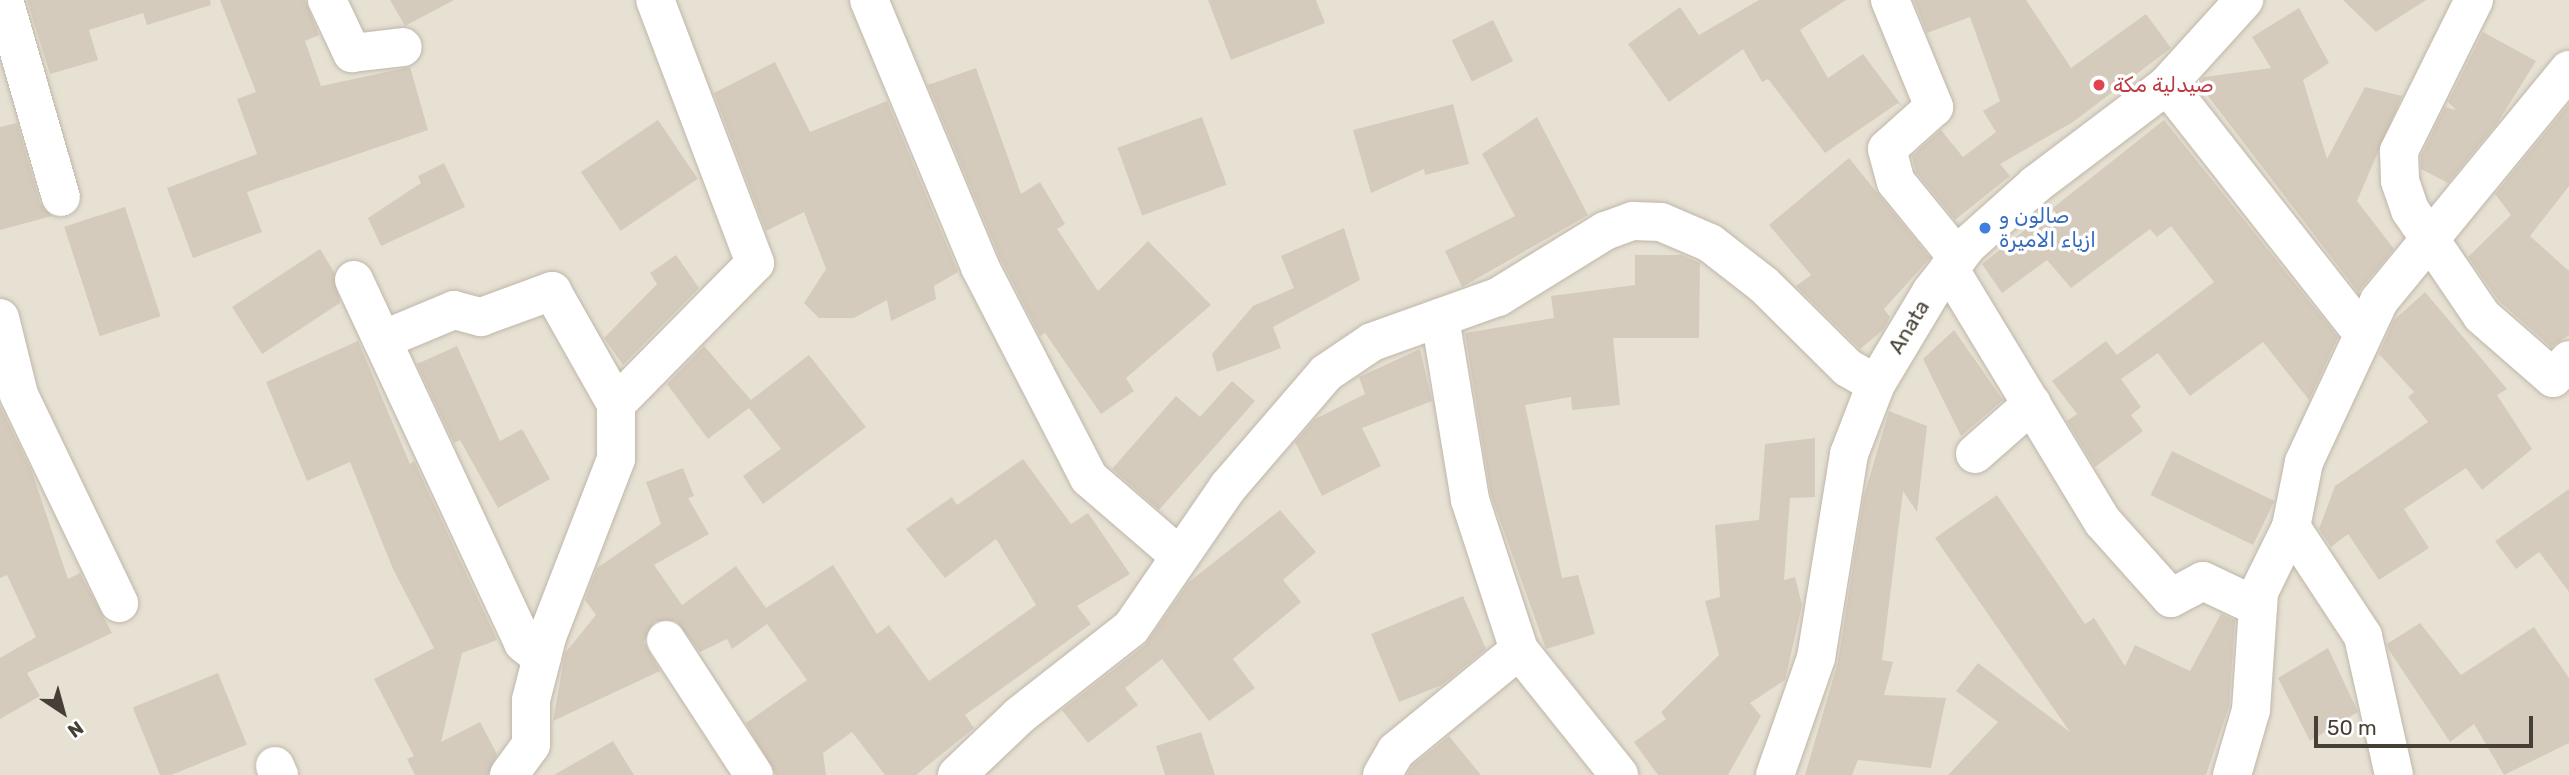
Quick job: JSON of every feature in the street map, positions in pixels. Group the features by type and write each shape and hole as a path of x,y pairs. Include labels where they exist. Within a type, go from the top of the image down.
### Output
{"street":[{"path":"4,0 61,197"},
{"path":"327,0 352,53 403,47"},
{"path":"617,404 755,263 655,0"},
{"path":"869,0 980,267 1089,478 1177,554"},
{"path":"1890,0 1934,107 1887,149 1896,182 1954,263 2032,404 2103,522 2171,598 2203,581 2258,607"},
{"name":"Anata","path":"1775,775 1816,659 1843,479 1876,384 1954,263 2035,184 2167,85 2244,0"},
{"path":"2474,0 2399,151 2400,181 2430,243 2482,316 2564,376"},
{"path":"2232,775 2251,710 2258,607 2291,527 2304,462 2360,330 2569,70"},
{"path":"2167,85 2360,330"},
{"path":"957,775 1020,715 1131,628 1177,554 1326,373 1372,342 1498,297 1605,231 1633,221 1661,222 1710,243 1848,368 1876,384"},
{"path":"354,279 523,643 542,658"},
{"path":"382,340 454,310 481,317 552,291 617,404 616,459 542,658 531,700 531,745 509,775"},
{"path":"0,318 19,395 119,603"},
{"path":"1440,318 1470,500 1519,650 1619,775"},
{"path":"1975,454 2032,404"},
{"path":"2291,527 2363,636 2394,775"},
{"path":"666,640 754,775"},
{"path":"1382,775 1396,751 1519,650"}],"shaded area":[{"path":"0,0 2569,0 2569,775 0,775"}],"building":[{"path":"27,0 210,0 211,5 147,25 143,13 89,30 98,60 50,74"},
{"path":"220,0 305,0 319,35 305,41 321,86 410,67 428,130 247,192 262,232 193,258 167,188 257,154 237,99 256,92"},
{"path":"390,0 454,0 405,26"},
{"path":"1208,0 1316,0 1325,23 1231,60"},
{"path":"1759,0 1846,0 1800,30 1828,78 1863,54 1902,106 1898,103 1825,153 1768,79 1762,82 1743,49 1669,102 1628,44 1680,7 1699,35"},
{"path":"1914,0 2026,0 2071,68 2146,14 2171,48 2073,122 2000,164 2010,176 1955,220 1916,172 1912,156 1941,130 1963,157 1996,132 1983,111 2000,101 1970,17 1927,33"},
{"path":"2343,0 2426,0 2376,32"},
{"path":"2299,8 2329,63 2303,80 2327,159 2365,87 2402,96 2357,201 2394,249 2358,292 2198,83 2204,77 2271,68 2252,37"},
{"path":"1493,20 1513,61 1472,82 1452,40"},
{"path":"2483,32 2536,61 2498,122 2448,183 2421,169 2421,156 2445,107 2456,110 2448,102"},
{"path":"775,62 810,132 887,101 958,272 934,286 936,299 891,321 887,300 854,318 819,318 804,303 826,269 804,212 766,231 714,93"},
{"path":"976,68 1021,194 1040,182 1065,224 1057,229 1098,291 1148,241 1211,305 1126,378 1134,391 1101,414 1045,333 1040,336 1000,258 928,85"},
{"path":"1453,104 1469,164 1425,175 1424,169 1371,193 1353,130"},
{"path":"2569,104 2569,186 2530,236 2569,271 2569,335 2551,347 2499,301 2468,257 2511,215 2495,194"},
{"path":"1202,117 1227,185 1142,215 1117,148"},
{"path":"1537,117 1588,215 1462,287 1445,251 1515,216 1482,154"},
{"path":"658,120 698,179 621,231 581,172"},
{"path":"2164,120 2338,337 2309,400 2263,342 2190,396 2158,353 2121,379 2141,407 2131,415 2143,431 2095,467 2067,421 2077,414 2052,381 2106,341 2117,355 2214,282 2171,226 2157,237 2150,229 2071,288 2047,260 2002,293 1982,264"},
{"path":"17,123 40,203 52,216 0,230 0,127"},
{"path":"1849,158 1930,258 1884,309 1890,317 1883,330 1860,349 1796,286 1811,275 1769,225"},
{"path":"444,163 465,207 381,246 368,218 421,183 418,176"},
{"path":"125,207 161,316 100,336 64,227"},
{"path":"1344,228 1360,280 1273,327 1281,348 1217,372 1212,354 1253,306 1294,288 1281,256"},
{"path":"320,249 334,272 340,303 262,354 232,307"},
{"path":"676,255 699,288 623,365 604,338 657,284 650,273"},
{"path":"1635,255 1682,255 1700,263 1699,338 1613,338 1620,405 1572,410 1571,397 1525,405 1562,578 1578,575 1595,634 1546,649 1491,495 1465,333 1554,318 1551,296 1635,285"},
{"path":"2425,292 2507,389 2497,395 2532,449 2482,490 2466,468 2404,509 2429,548 2379,580 2348,534 2331,547 2319,529 2335,486 2428,422 2408,397 2414,392 2379,354 2394,320"},
{"path":"1954,330 2003,400 1961,436 1923,359"},
{"path":"358,341 410,464 414,461 497,640 462,653 441,742 480,722 497,754 488,775 415,775 407,759 414,756 374,679 434,648 393,569 350,462 307,481 266,382"},
{"path":"457,346 500,441 522,429 550,479 498,508 460,440 454,443 417,364"},
{"path":"704,346 751,400 809,355 866,427 763,504 743,476 781,449 749,408 708,439 667,384"},
{"path":"1420,349 1432,401 1362,428 1381,466 1322,496 1295,442 1315,419 1365,394 1359,377"},
{"path":"1232,381 1255,401 1159,510 1112,469 1176,396 1200,417"},
{"path":"0,406 32,472 68,579 80,573 112,633 27,673 40,696 0,719 0,658 36,637 7,575 0,578"},
{"path":"1889,411 1927,426 1917,512 1903,491 1882,660 1893,662 1884,695 1946,698 1931,768 1858,760 1852,775 1805,775 1838,662 1864,496"},
{"path":"1815,438 1815,497 1790,498 1784,580 1795,577 1802,605 1785,680 1750,703 1761,716 1728,775 1658,775 1634,742 1666,719 1661,712 1719,655 1705,601 1720,597 1715,525 1759,520 1765,444"},
{"path":"2172,451 2274,501 2253,545 2151,495"},
{"path":"1023,459 1071,524 1088,513 1130,574 1077,606 1091,624 965,715 974,728 916,775 885,775 852,732 823,753 826,775 776,775 746,723 807,680 767,624 732,649 727,639 700,652 676,621 655,621 644,642 660,671 553,721 565,653 596,615 585,600 597,568 661,524 646,482 683,468 694,496 688,498 709,534 654,565 682,605 736,566 766,608 833,565 877,634 889,625 929,681 1036,605 996,539 945,578 906,529 952,497 957,505"},
{"path":"2569,489 2569,592 2539,552 2516,569 2495,541"},
{"path":"1997,495 2085,624 2094,618 2125,666 2135,645 2190,671 2221,614 2235,620 2229,706 2206,775 1948,775 1998,722 1956,691 1978,663 2070,732 1935,538"},
{"path":"1280,510 1316,552 1283,580 1301,602 1233,659 1255,688 1209,721 1162,659 1125,688 1138,705 1088,743 1062,710 1145,645 1189,582"},
{"path":"1463,596 1486,649 1442,685 1399,702 1371,634"},
{"path":"2420,623 2461,675 2534,627 2569,678 2569,743 2504,775 2474,724 2450,742 2387,644"},
{"path":"2328,648 2358,712 2310,741 2278,678"},
{"path":"218,673 247,744 171,775 160,775 133,707"},
{"path":"1201,732 1215,775 1165,775 1156,746"},
{"path":"1449,736 1481,775 1407,775 1413,765"},
{"path":"613,741 634,775 554,775"}],"place":[{"name":"صيدلية مكة","path":"2099,85"},
{"name":"صالون و ازياء الاميرة","path":"1985,228"}]}
